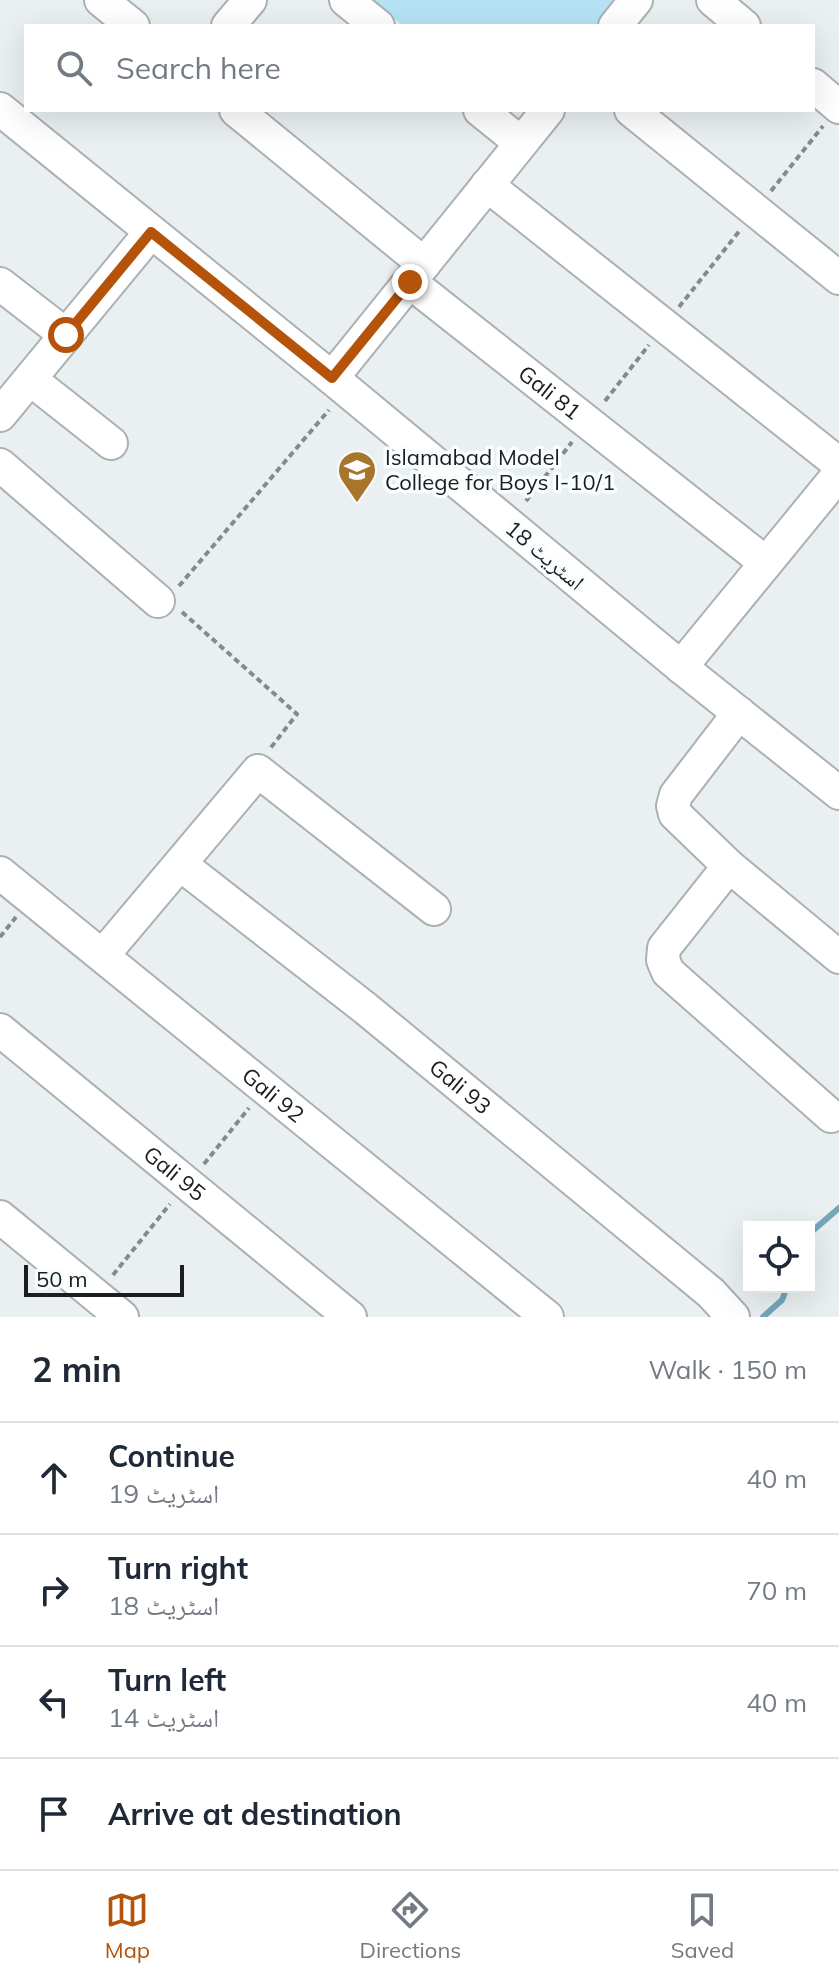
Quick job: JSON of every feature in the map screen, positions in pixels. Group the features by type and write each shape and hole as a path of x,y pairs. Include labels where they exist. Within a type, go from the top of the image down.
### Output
{"street":[{"path":"101,0 131,24"},
{"path":"230,24 250,0"},
{"path":"346,0 376,24"},
{"path":"617,24 636,0"},
{"path":"713,0 742,24"},
{"path":"815,88 834,112"},
{"name":"اسٹریٹ 18","path":"0,109 151,232 334,389 839,793"},
{"name":"Gali 81","path":"238,112 417,273 766,563"},
{"path":"482,112 521,143"},
{"path":"334,389 417,273 546,112"},
{"path":"633,112 839,278"},
{"path":"487,185 839,464"},
{"path":"0,415 151,232"},
{"path":"0,284 66,335"},
{"path":"30,379 111,443"},
{"path":"0,465 172,600"},
{"path":"681,667 839,474"},
{"path":"739,713 676,795 673,806 675,814 729,866 839,957"},
{"path":"103,955 258,771 434,909"},
{"name":"Gali 93","path":"180,864 389,1027 711,1293 733,1317"},
{"path":"729,866 664,948 663,960 668,972 831,1116"},
{"name":"Gali 92","path":"0,873 547,1317"},
{"name":"Gali 95","path":"0,1030 350,1317"},
{"path":"0,1217 122,1317"}],"path":[{"path":"770,192 834,112"},
{"path":"673,315 741,229"},
{"path":"604,402 653,340"},
{"path":"263,758 297,714 172,600 334,389"},
{"path":"526,501 575,439"}],"shaded area":[{"path":"372,0 617,0 597,24 401,24"}],"waterway":[{"path":"815,1229 839,1208"},
{"path":"763,1317 782,1300 785,1293"}],"place":[{"name":"Islamabad Model College for Boys I-10/1","path":"357,504"}],"route":[{"path":"66,335 151,232 332,378 410,282"}]}
